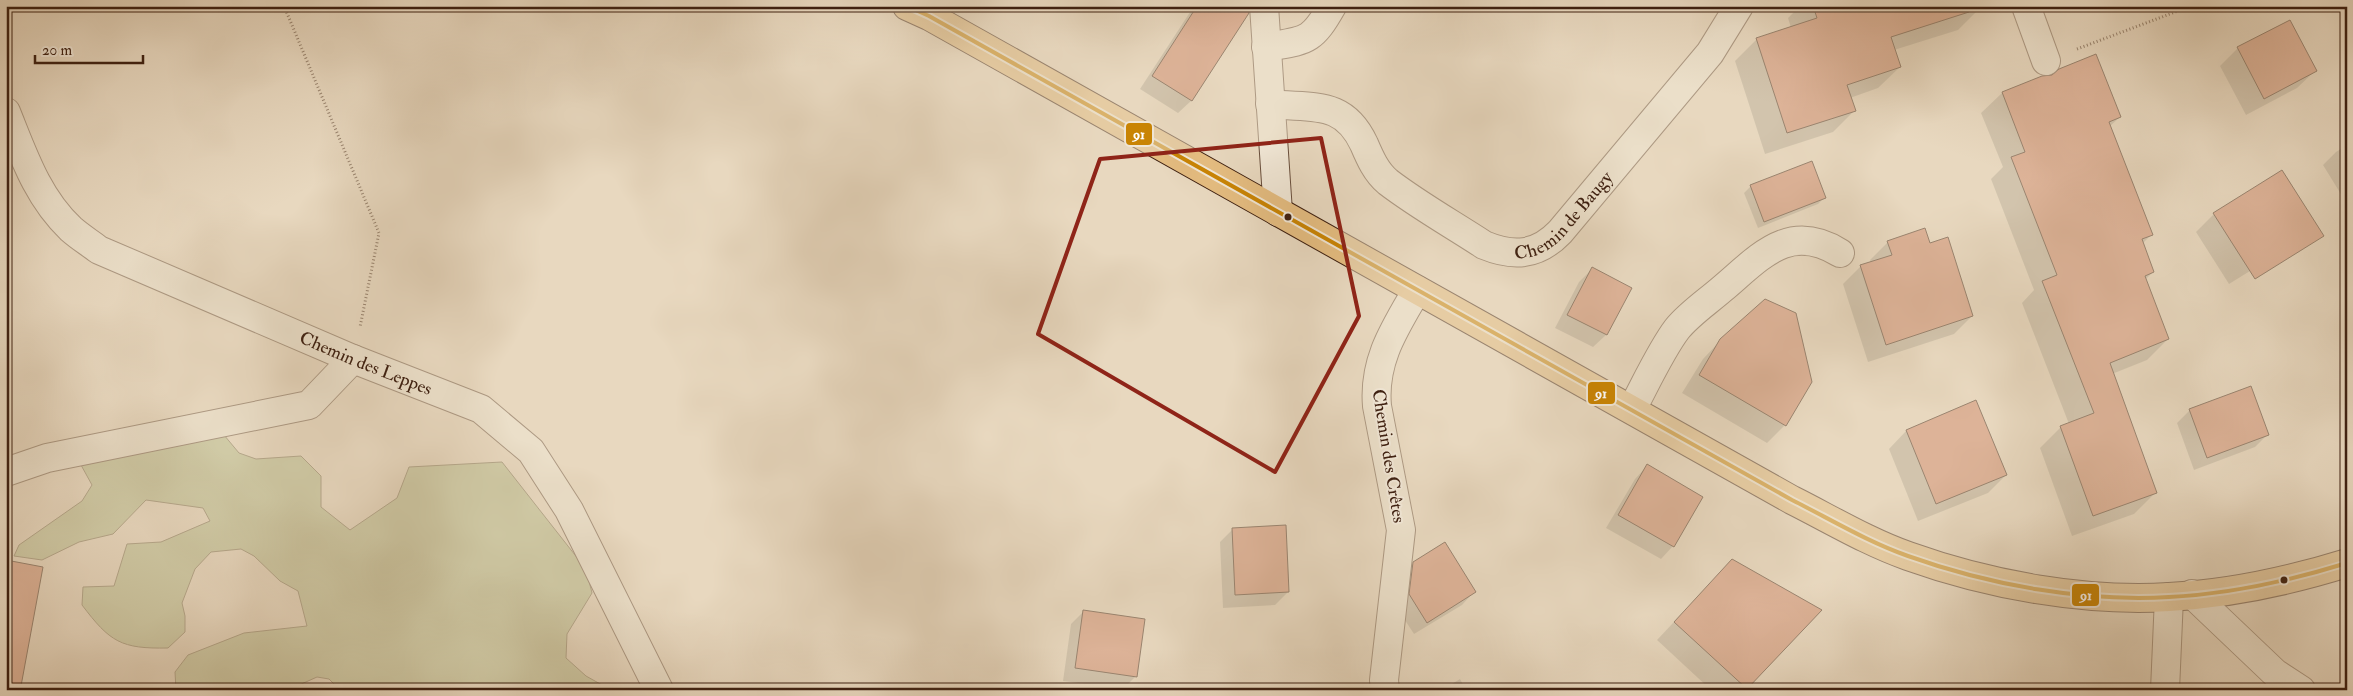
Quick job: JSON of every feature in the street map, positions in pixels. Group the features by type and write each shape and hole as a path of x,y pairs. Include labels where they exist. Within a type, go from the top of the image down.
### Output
{"main road":[{"path":"907,6 929,16 1792,500 1908,556 1988,580 2086,596 2180,596 2247,588 2309,575 2347,563"}],"street":[{"path":"1264,6 1278,212"},
{"path":"1266,47 1305,40 1319,28 1332,6"},
{"name":"Chemin de Baugy","path":"1270,104 1327,110 1344,116 1357,129 1374,166 1388,182 1484,245 1499,251 1515,253 1533,250 1548,244 1560,232 1710,53 1739,6"},
{"path":"2026,6 2046,61"},
{"name":"Chemin des Leppes","path":"6,112 31,176 49,204 71,230 99,250 353,359 481,409 531,451 569,510 659,690"},
{"path":"1632,409 1676,330 1763,254 1787,242 1802,240 1815,240 1840,253"},
{"name":"Chemin des Crêtes","path":"1385,690 1384,680 1401,530 1377,406 1375,386 1379,364 1391,336 1417,290"},
{"path":"6,472 47,458 309,405 353,359"},
{"path":"2165,690 2180,596 2275,673 2301,690"}],"path":[{"path":"284,6 379,233 353,359"},
{"path":"2046,61 2191,6"}],"highlighted area":[{"path":"1321,138 1359,316 1275,472 1038,334 1100,159"}],"green space":[{"path":"224,435 239,453 256,459 301,456 321,476 321,507 350,530 397,498 409,467 502,462 586,569 592,593 567,634 566,658 586,676 611,690 340,690 329,679 317,677 288,690 176,690 175,672 188,655 244,633 307,626 298,591 280,581 254,556 241,549 211,552 195,569 182,603 185,616 185,632 168,648 128,645 109,635 92,618 82,605 83,587 114,586 127,544 161,542 210,521 203,508 146,500 113,534 79,542 42,560 14,556 19,545 82,501 92,485 81,465"}],"building":[{"path":"1197,6 1248,6 1249,13 1192,101 1152,76"},
{"path":"1813,6 1968,6 1969,12 1891,37 1901,67 1847,85 1856,111 1787,133 1756,38 1817,18"},
{"path":"2290,20 2317,71 2264,99 2237,47"},
{"path":"2096,54 2121,117 2109,122 2153,235 2142,239 2154,272 2145,276 2169,339 2110,363 2157,493 2093,516 2060,426 2094,413 2042,281 2057,275 2011,157 2025,152 2002,92 2042,76 2052,75 2059,69"},
{"path":"1812,161 1826,198 1764,222 1750,185"},
{"path":"2282,170 2324,236 2255,279 2213,213"},
{"path":"1925,228 1930,243 1948,237 1973,316 1886,345 1860,265 1892,255 1887,241"},
{"path":"1592,267 1632,288 1607,335 1567,315"},
{"path":"1765,299 1796,313 1812,382 1786,426 1699,375 1720,339"},
{"path":"2251,386 2269,435 2207,458 2189,409"},
{"path":"1976,400 2007,475 1936,504 1906,430"},
{"path":"1647,464 1703,497 1674,547 1618,515"},
{"path":"1286,525 1289,592 1235,595 1232,528"},
{"path":"1445,542 1476,592 1427,623 1409,594 1413,562"},
{"path":"1732,559 1822,610 1747,689 1674,622"},
{"path":"6,560 43,567 21,686 6,685"},
{"path":"1083,610 1145,619 1137,677 1075,668"}],"transit line":[{"name":"91","path":"907,6 929,16 1792,500 1864,537 1908,556 2004,583 2070,594 2137,598 2169,597 2236,590 2281,581 2347,563"}]}
